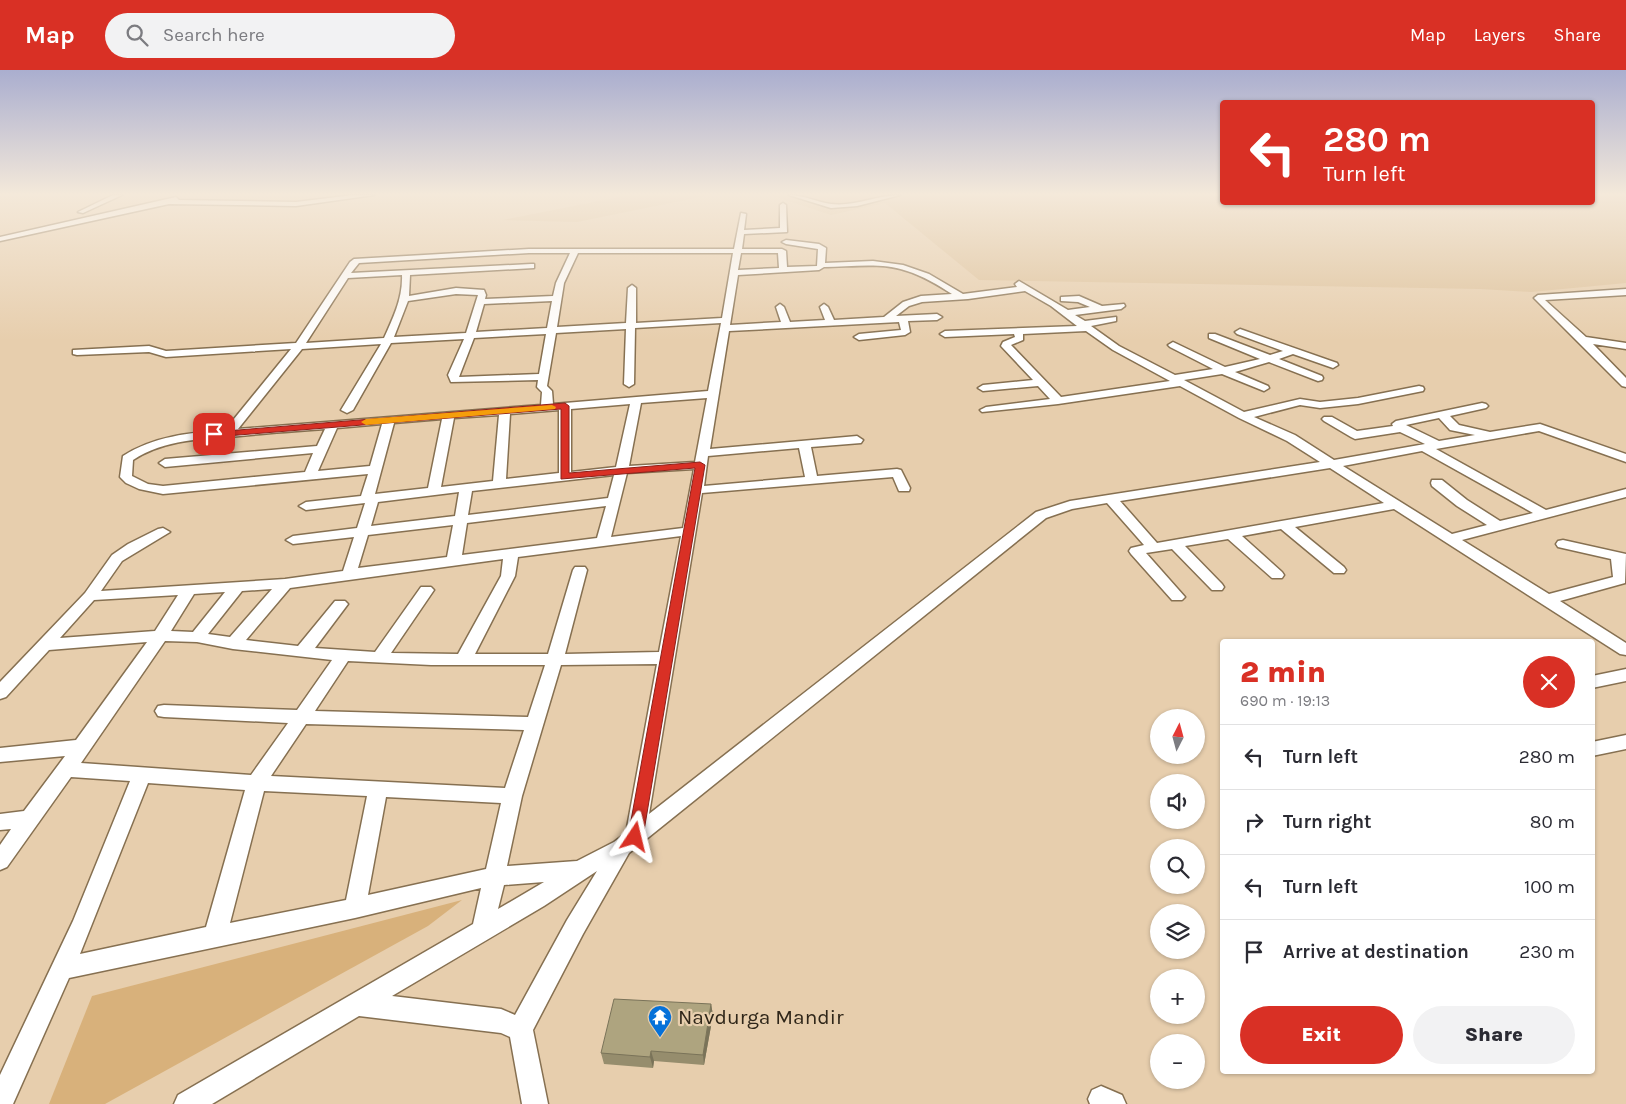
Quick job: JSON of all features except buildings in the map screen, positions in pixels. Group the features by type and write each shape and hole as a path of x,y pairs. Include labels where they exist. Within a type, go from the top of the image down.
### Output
{"street":[{"path":"536,1104 522,1029 574,927 628,842 667,658 739,243"},
{"path":"783,270 782,250 785,243"},
{"path":"734,273 819,268 822,264 822,248 796,243"},
{"path":"229,432 300,346 353,264 361,260 576,250 782,250"},
{"path":"547,408 547,391 542,387 557,298 560,283 576,250"},
{"path":"822,264 903,267 930,278 961,296"},
{"path":"345,276 531,266"},
{"path":"347,410 387,341 404,299 408,280 406,272"},
{"path":"886,320 912,302 1023,286 1116,348 1243,416 1290,438 1626,650"},
{"path":"630,384 632,288"},
{"path":"404,299 447,292 472,290 481,292 482,295 470,336 453,375 455,380 544,377"},
{"path":"1626,292 1538,298 1584,340 1626,384"},
{"path":"480,302 557,298"},
{"path":"1064,299 1079,299 1100,308"},
{"path":"1066,313 1121,306"},
{"path":"780,307 787,325"},
{"path":"824,307 831,322"},
{"path":"77,352 149,349 166,354 631,326 787,325 937,317"},
{"path":"859,337 904,332 906,328 903,319"},
{"path":"945,334 1084,326 1113,319"},
{"path":"1018,331 1020,338 1006,344 1006,346 1058,401"},
{"path":"1240,332 1333,365"},
{"path":"1212,336 1318,378"},
{"path":"1584,340 1626,346"},
{"path":"1173,345 1224,371 1264,388"},
{"path":"986,410 1058,401 1245,368 1292,350"},
{"path":"983,388 1040,383"},
{"path":"1243,416 1300,402 1320,405 1358,401 1419,389"},
{"path":"376,469 163,490 150,489 136,484 126,477 127,460 139,450 170,439 229,432 714,394"},
{"path":"602,542 622,470 636,400"},
{"path":"565,406 565,477"},
{"path":"1482,406 1398,424 1431,447 1544,514"},
{"path":"499,484 505,411"},
{"path":"1443,414 1446,423 1451,426 1493,436"},
{"path":"434,491 450,415"},
{"path":"1328,419 1355,435 1402,428"},
{"path":"349,574 363,532 376,469 390,420"},
{"path":"310,474 332,425"},
{"path":"187,1104 536,899 579,870 628,842 1042,515 1070,505 1331,464 1540,427 1626,458"},
{"path":"306,506 565,477 804,445 857,440"},
{"path":"804,445 812,480"},
{"path":"165,463 320,449"},
{"path":"697,490 897,473 904,488"},
{"path":"1437,483 1462,503 1498,526"},
{"path":"454,561 466,488"},
{"path":"1448,538 1626,493"},
{"path":"1111,499 1154,548"},
{"path":"293,540 614,501"},
{"path":"1177,597 1136,551 1395,505"},
{"path":"1284,525 1339,570"},
{"path":"90,596 285,584 349,574 689,531"},
{"path":"0,693 90,596 117,558 133,547 163,532"},
{"path":"1231,534 1277,575"},
{"path":"1175,544 1217,587"},
{"path":"1546,600 1620,580 1622,557 1563,544"},
{"path":"464,659 508,576 511,554"},
{"path":"483,930 512,796 555,659 580,570"},
{"path":"233,644 285,584"},
{"path":"197,637 238,587"},
{"path":"0,861 160,636 189,590"},
{"path":"380,657 426,590"},
{"path":"302,653 340,604"},
{"path":"44,645 160,636 197,637 233,644 343,657 464,659 667,658"},
{"path":"215,936 256,782 343,657"},
{"path":"1595,681 1626,675"},
{"path":"164,710 300,717 534,724"},
{"path":"1595,748 1626,742"},
{"path":"0,755 81,747"},
{"path":"66,769 512,796"},
{"path":"0,1104 83,923 142,775"},
{"path":"355,908 378,789"},
{"path":"0,822 30,819"},
{"path":"62,969 355,908 495,876 579,870"},
{"path":"357,1004 501,1021 522,1029"}],"shaded area":[{"path":"934,243 1626,243 1626,283 1531,292 1480,289 979,280"},
{"path":"462,900 428,926 105,1104 49,1104 92,996"}],"slow traffic":[{"path":"366,422 552,407"}],"place":[{"name":"Navdurga Mandir","path":"660,1038"}],"route":[{"path":"214,434 565,406 565,477 622,470 700,465 635,837"}]}
